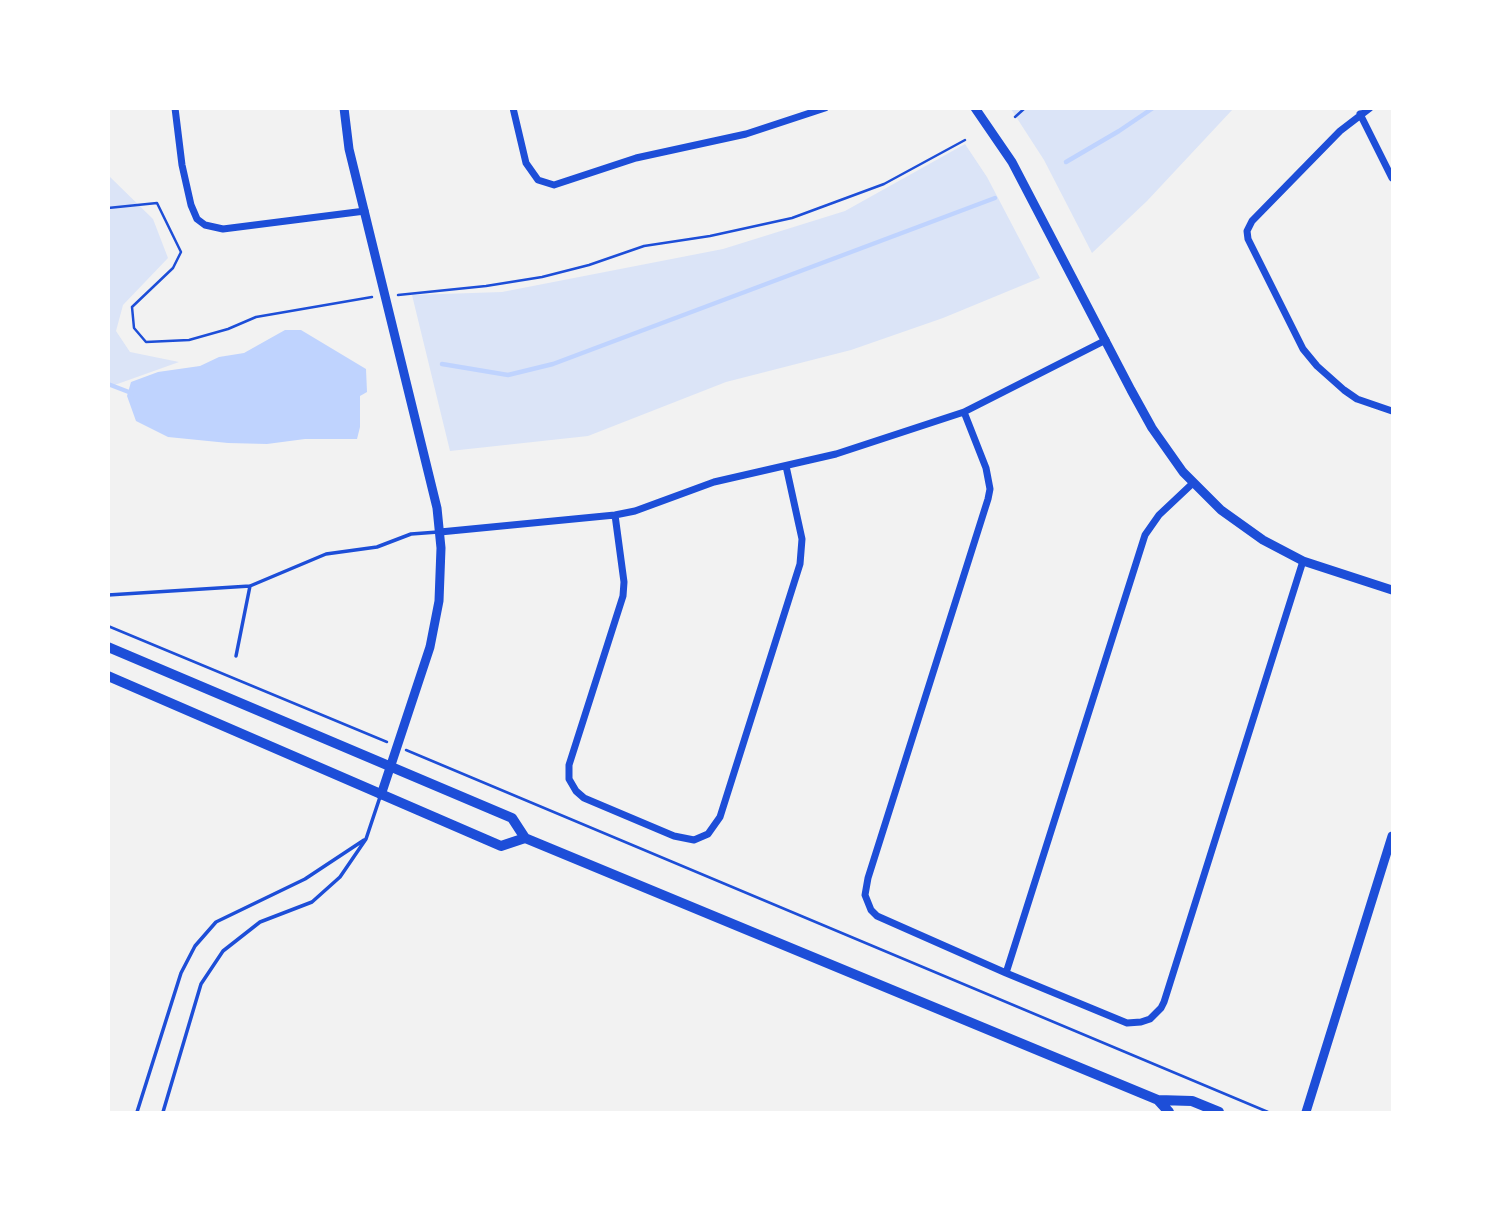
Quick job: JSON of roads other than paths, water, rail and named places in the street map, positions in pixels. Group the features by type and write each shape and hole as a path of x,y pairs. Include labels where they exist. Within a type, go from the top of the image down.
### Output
{"main road":[{"path":"108,647 512,818 525,838 1158,1100 1192,1101 1219,1112"},
{"path":"108,676 501,846 525,838"},
{"path":"1158,1100 1168,1112"}],"street":[{"path":"175,108 181,165 191,205 197,219 205,225 232,228 365,211"},
{"path":"344,108 349,149 433,492 440,532 441,585 436,623 426,662 381,795"},
{"path":"513,108 526,163 538,180 554,185 636,158 746,134 825,108"},
{"path":"975,108 1012,162 1152,428 1193,483 1221,510 1263,540 1303,561 1392,590"},
{"path":"1370,108 1340,131 1252,221 1247,231 1248,239 1303,349 1317,366 1344,390 1357,399 1392,411"},
{"path":"1360,114 1392,178"},
{"path":"440,532 615,515 635,511 715,482 836,454 964,412 1106,340"},
{"path":"964,412 986,468 990,489 988,499 868,878 865,895 871,910 877,916 1006,973 1127,1023 1150,1019 1161,1008 1303,561"},
{"path":"615,515 624,582 622,596 569,765 569,779 584,798 674,836 694,840 708,834 720,817 800,564 802,539 786,466"},
{"path":"1006,973 1145,535 1159,515 1193,483"},
{"path":"1306,1112 1392,836"}],"lane":[{"path":"108,595 250,586 327,554 377,547 411,534 440,532"},
{"path":"236,656 250,586"},
{"path":"163,1112 201,984 223,951 260,922 312,902 340,877 366,839 381,795"},
{"path":"137,1112 181,972 195,946 216,922 305,878 366,839"}],"water":[{"path":"285,330 301,330 366,369 367,392 360,396 360,427 357,439 305,439 267,444 228,443 168,437 136,421 127,396 131,382 158,372 200,366 219,357 244,353"}],"waterway":[{"path":"1066,162 1153,108"},
{"path":"442,364 508,375 553,364 995,198"},
{"path":"108,384 134,394"}]}
